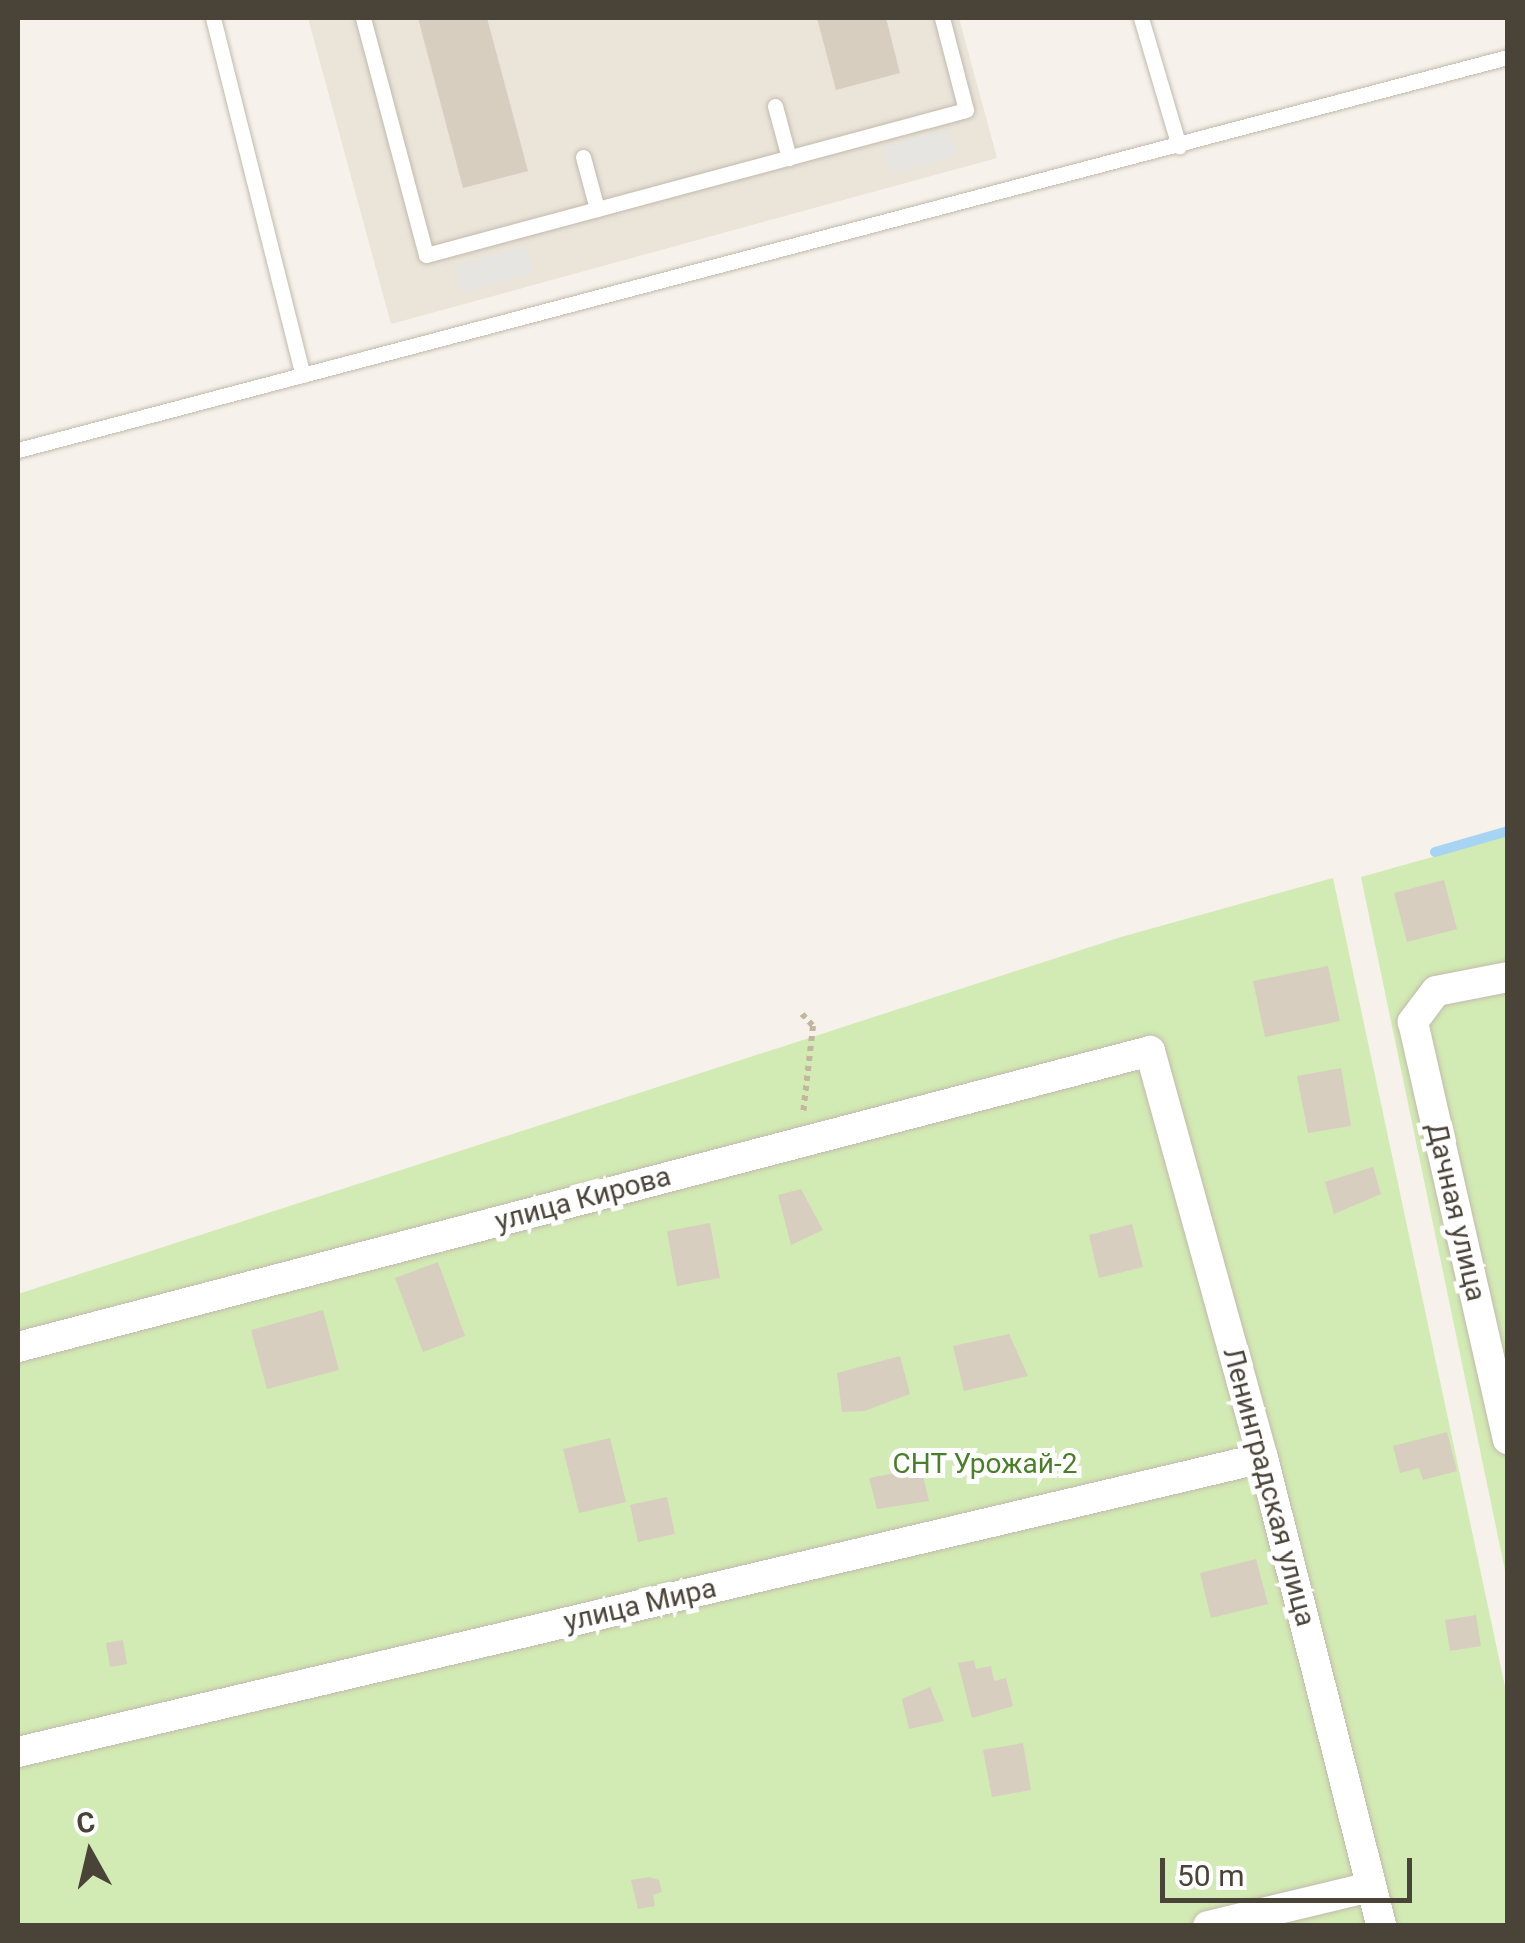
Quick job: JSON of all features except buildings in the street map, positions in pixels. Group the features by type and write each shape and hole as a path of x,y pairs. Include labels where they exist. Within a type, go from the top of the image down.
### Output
{"street":[{"name":"Дачная улица","path":"1508,978 1436,991 1414,1022 1508,1439"},
{"name":"улица Кирова","path":"18,1347 1150,1051"},
{"name":"Ленинградская улица","path":"1150,1051 1263,1458 1381,1926"},
{"name":"улица Мира","path":"18,1752 1263,1458"},
{"path":"1208,1926 1370,1887"}],"lane":[{"path":"213,18 303,375"},
{"path":"363,18 426,255 966,110 942,18"},
{"path":"1141,18 1179,146"},
{"path":"18,450 1508,56"},
{"path":"775,106 789,158"},
{"path":"583,157 597,209"}],"path":[{"path":"802,1014 813,1026 813,1060 801,1102 806,1140"}],"shaded area":[{"path":"308,18 959,18 997,158 391,324"},
{"path":"949,129 956,156 890,174 883,146"},
{"path":"525,245 534,272 462,293 454,266"}],"green space":[{"path":"1507,836 1507,1580 1361,877"},
{"name":"СНТ Урожай-2","path":"1333,878 1507,1696 1507,1925 18,1925 18,1294 1121,937"}],"waterway":[{"path":"1435,852 1508,831"}]}
